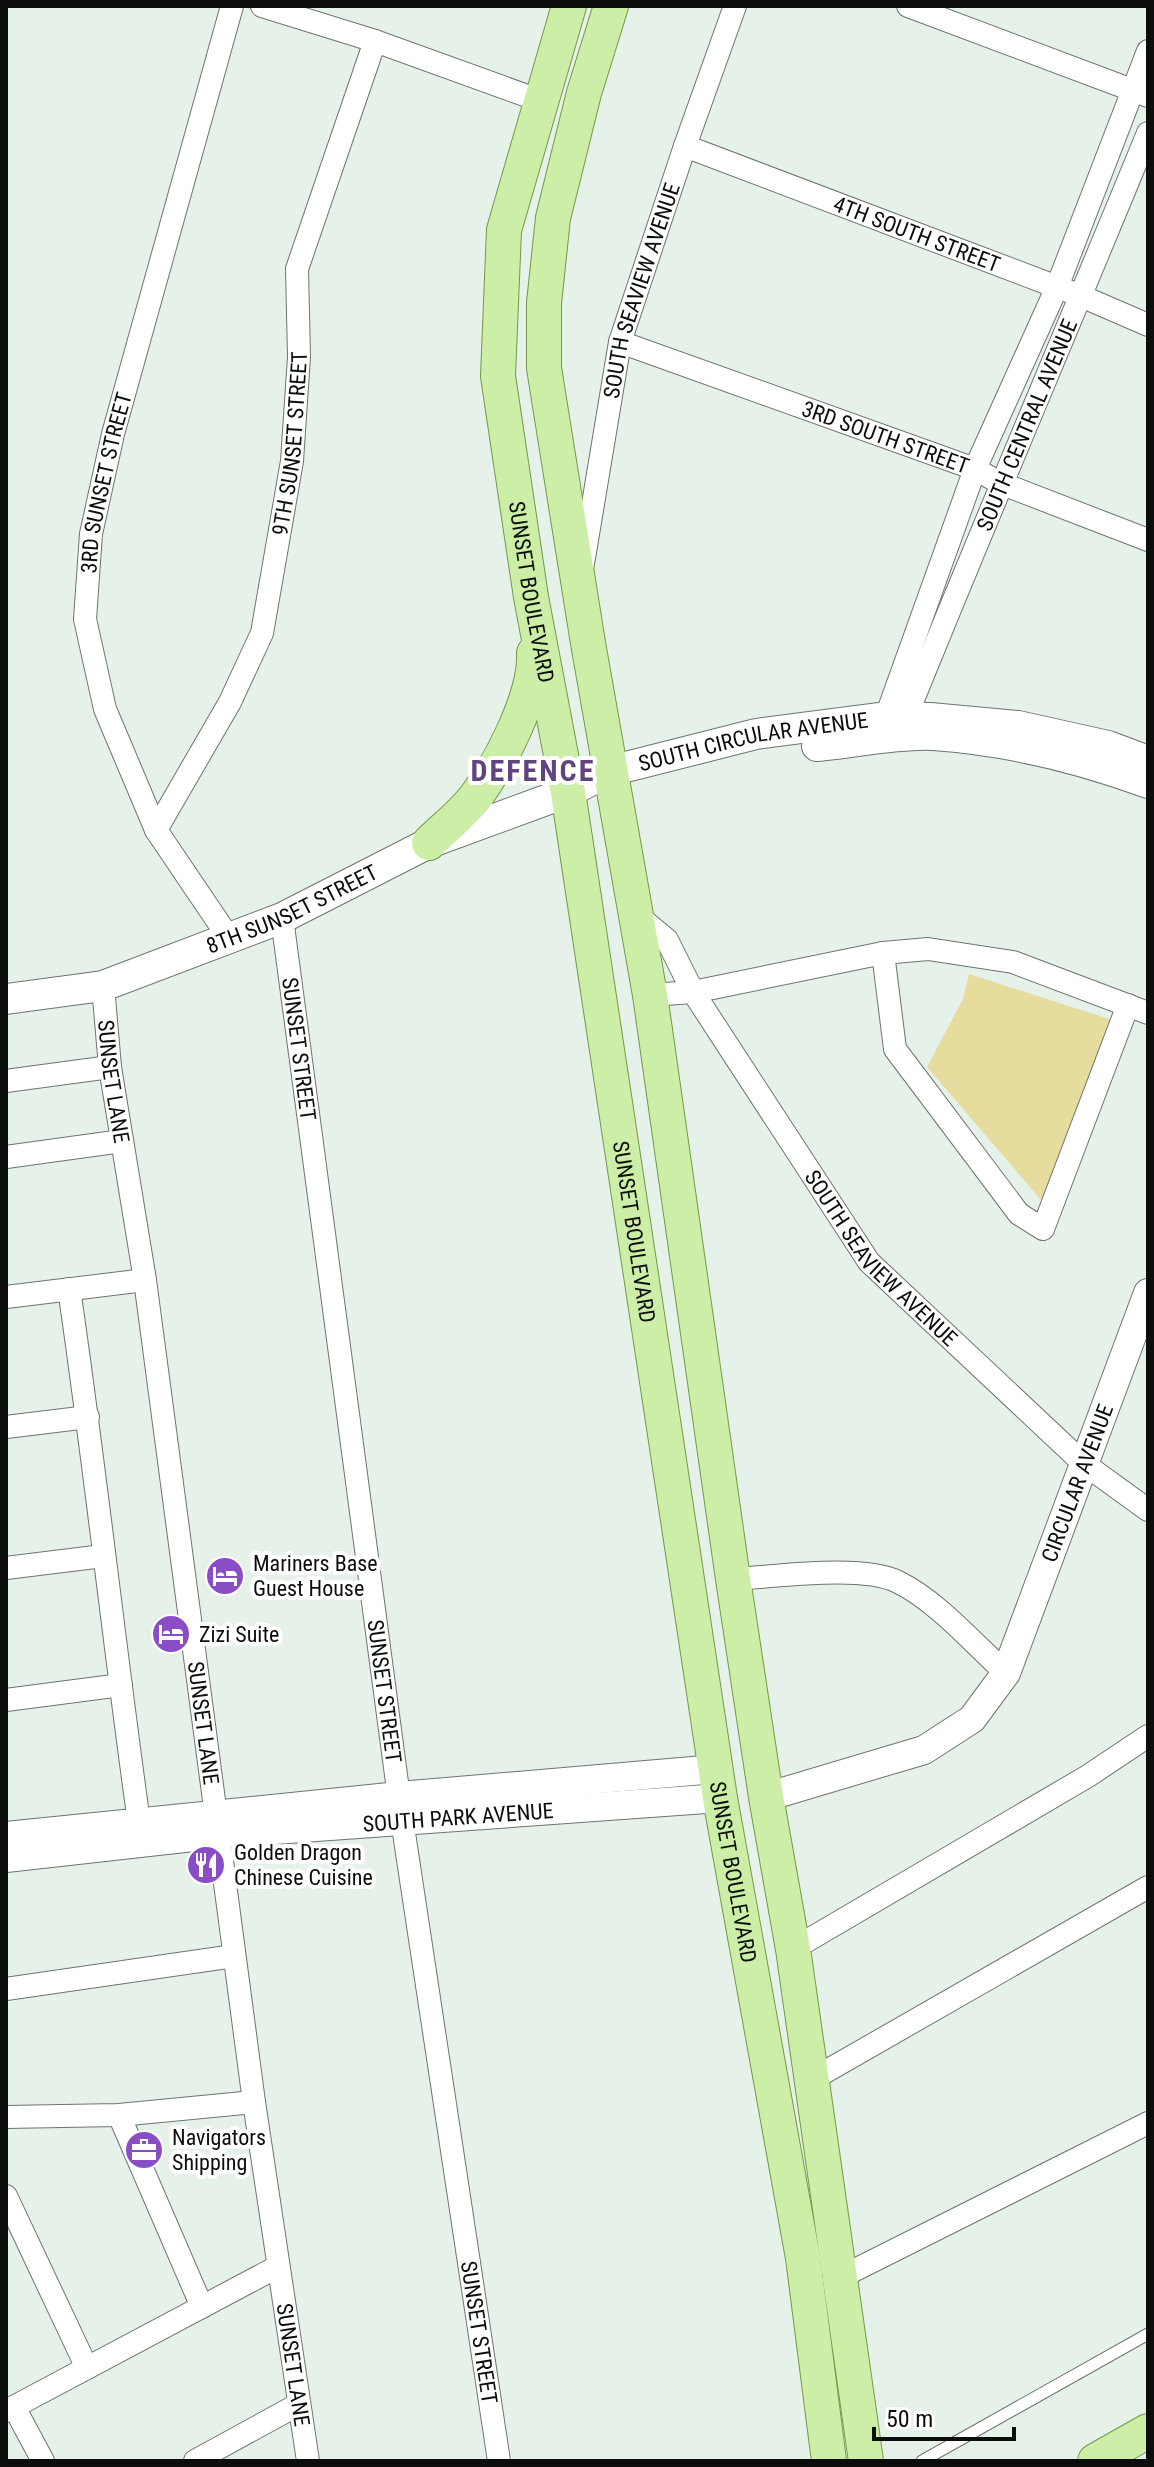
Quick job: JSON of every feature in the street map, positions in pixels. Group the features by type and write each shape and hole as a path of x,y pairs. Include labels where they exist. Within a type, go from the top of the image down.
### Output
{"main road":[{"name":"SUNSET BOULEVARD","path":"569,6 504,230 498,376 531,597 568,792 718,1783 803,2258 829,2461"},
{"name":"SUNSET BOULEVARD","path":"611,6 584,93 553,218 544,303 544,368 650,995 733,1579 793,1949 863,2446"},
{"path":"429,843 476,796 505,748 524,704 534,665 531,597"},
{"name":"SOUTH CIRCULAR AVENUE","path":"568,792 756,734 896,717 1018,726 1108,746 1148,761"},
{"name":"SOUTH CIRCULAR AVENUE","path":"612,779 755,752 931,735 1016,747 1099,765 1148,783"},
{"name":"8TH SUNSET STREET","path":"6,999 103,986 282,918 429,843 568,792"},
{"path":"803,2258 795,2326 815,2461"},
{"path":"1095,2461 1148,2431"},
{"path":"863,2446 878,2461"}],"street":[{"name":"3RD SUNSET STREET","path":"229,938 156,830 105,709 85,619 91,534 113,434 232,6"},
{"path":"262,6 375,41 541,101"},
{"name":"SOUTH SEAVIEW AVENUE","path":"580,585 620,342 735,6"},
{"path":"908,6 1140,93"},
{"name":"9TH SUNSET STREET","path":"156,830 230,702 262,633 292,461 299,357 297,269 375,41"},
{"path":"896,717 975,469 1140,93 1148,51"},
{"name":"SOUTH CENTRAL AVENUE","path":"896,717 1081,296 1148,133"},
{"name":"4TH SOUTH STREET","path":"685,146 1081,296 1148,325"},
{"name":"3RD SOUTH STREET","path":"620,342 975,469 1000,483 1148,540"},
{"name":"SOUTH SEAVIEW AVENUE","path":"637,915 667,940 693,992 869,1262 1083,1463 1148,1510"},
{"name":"SUNSET STREET","path":"282,918 401,1808 499,2461"},
{"path":"650,995 693,992 883,953 928,949 1013,962 1138,1009 1043,1229 1019,1214 895,1049 883,953"},
{"name":"SUNSET LANE","path":"103,986 110,1067 145,1280 254,2102 308,2461"},
{"path":"6,1081 110,1067"},
{"path":"6,1157 122,1141"},
{"path":"6,1297 145,1280"},
{"path":"69,1289 139,1822"},
{"name":"CIRCULAR AVENUE","path":"1006,1673 1148,1293"},
{"path":"6,1427 88,1417"},
{"path":"6,1568 103,1556"},
{"path":"733,1579 840,1573 875,1574 896,1580 940,1612 1006,1673 972,1719 924,1750 766,1797"},
{"path":"6,1700 121,1685"},
{"path":"793,1949 1088,1776 1148,1736"},
{"name":"SOUTH PARK AVENUE","path":"6,1858 218,1824 718,1783"},
{"name":"SOUTH PARK AVENUE","path":"6,1836 139,1822 218,1824"},
{"path":"811,2080 1148,1887"},
{"path":"6,1989 234,1956"},
{"path":"6,2117 119,2115 254,2102"},
{"path":"119,2115 202,2307"},
{"path":"839,2278 1148,2123"},
{"path":"6,2196 87,2368"},
{"path":"43,2461 10,2409 277,2267"},
{"path":"195,2461 299,2404"}],"lane":[{"path":"922,2461 1148,2334"}],"shaded area":[{"path":"969,974 1112,1020 1042,1201 927,1067 963,999"}],"place":[{"name":"Mariners Base Guest House","path":"225,1576"},
{"name":"Zizi Suite","path":"171,1634"},
{"name":"Golden Dragon Chinese Cuisine","path":"206,1865"},
{"name":"Navigators Shipping","path":"144,2150"}],"district":[{"name":"DEFENCE","path":"533,770"}]}
